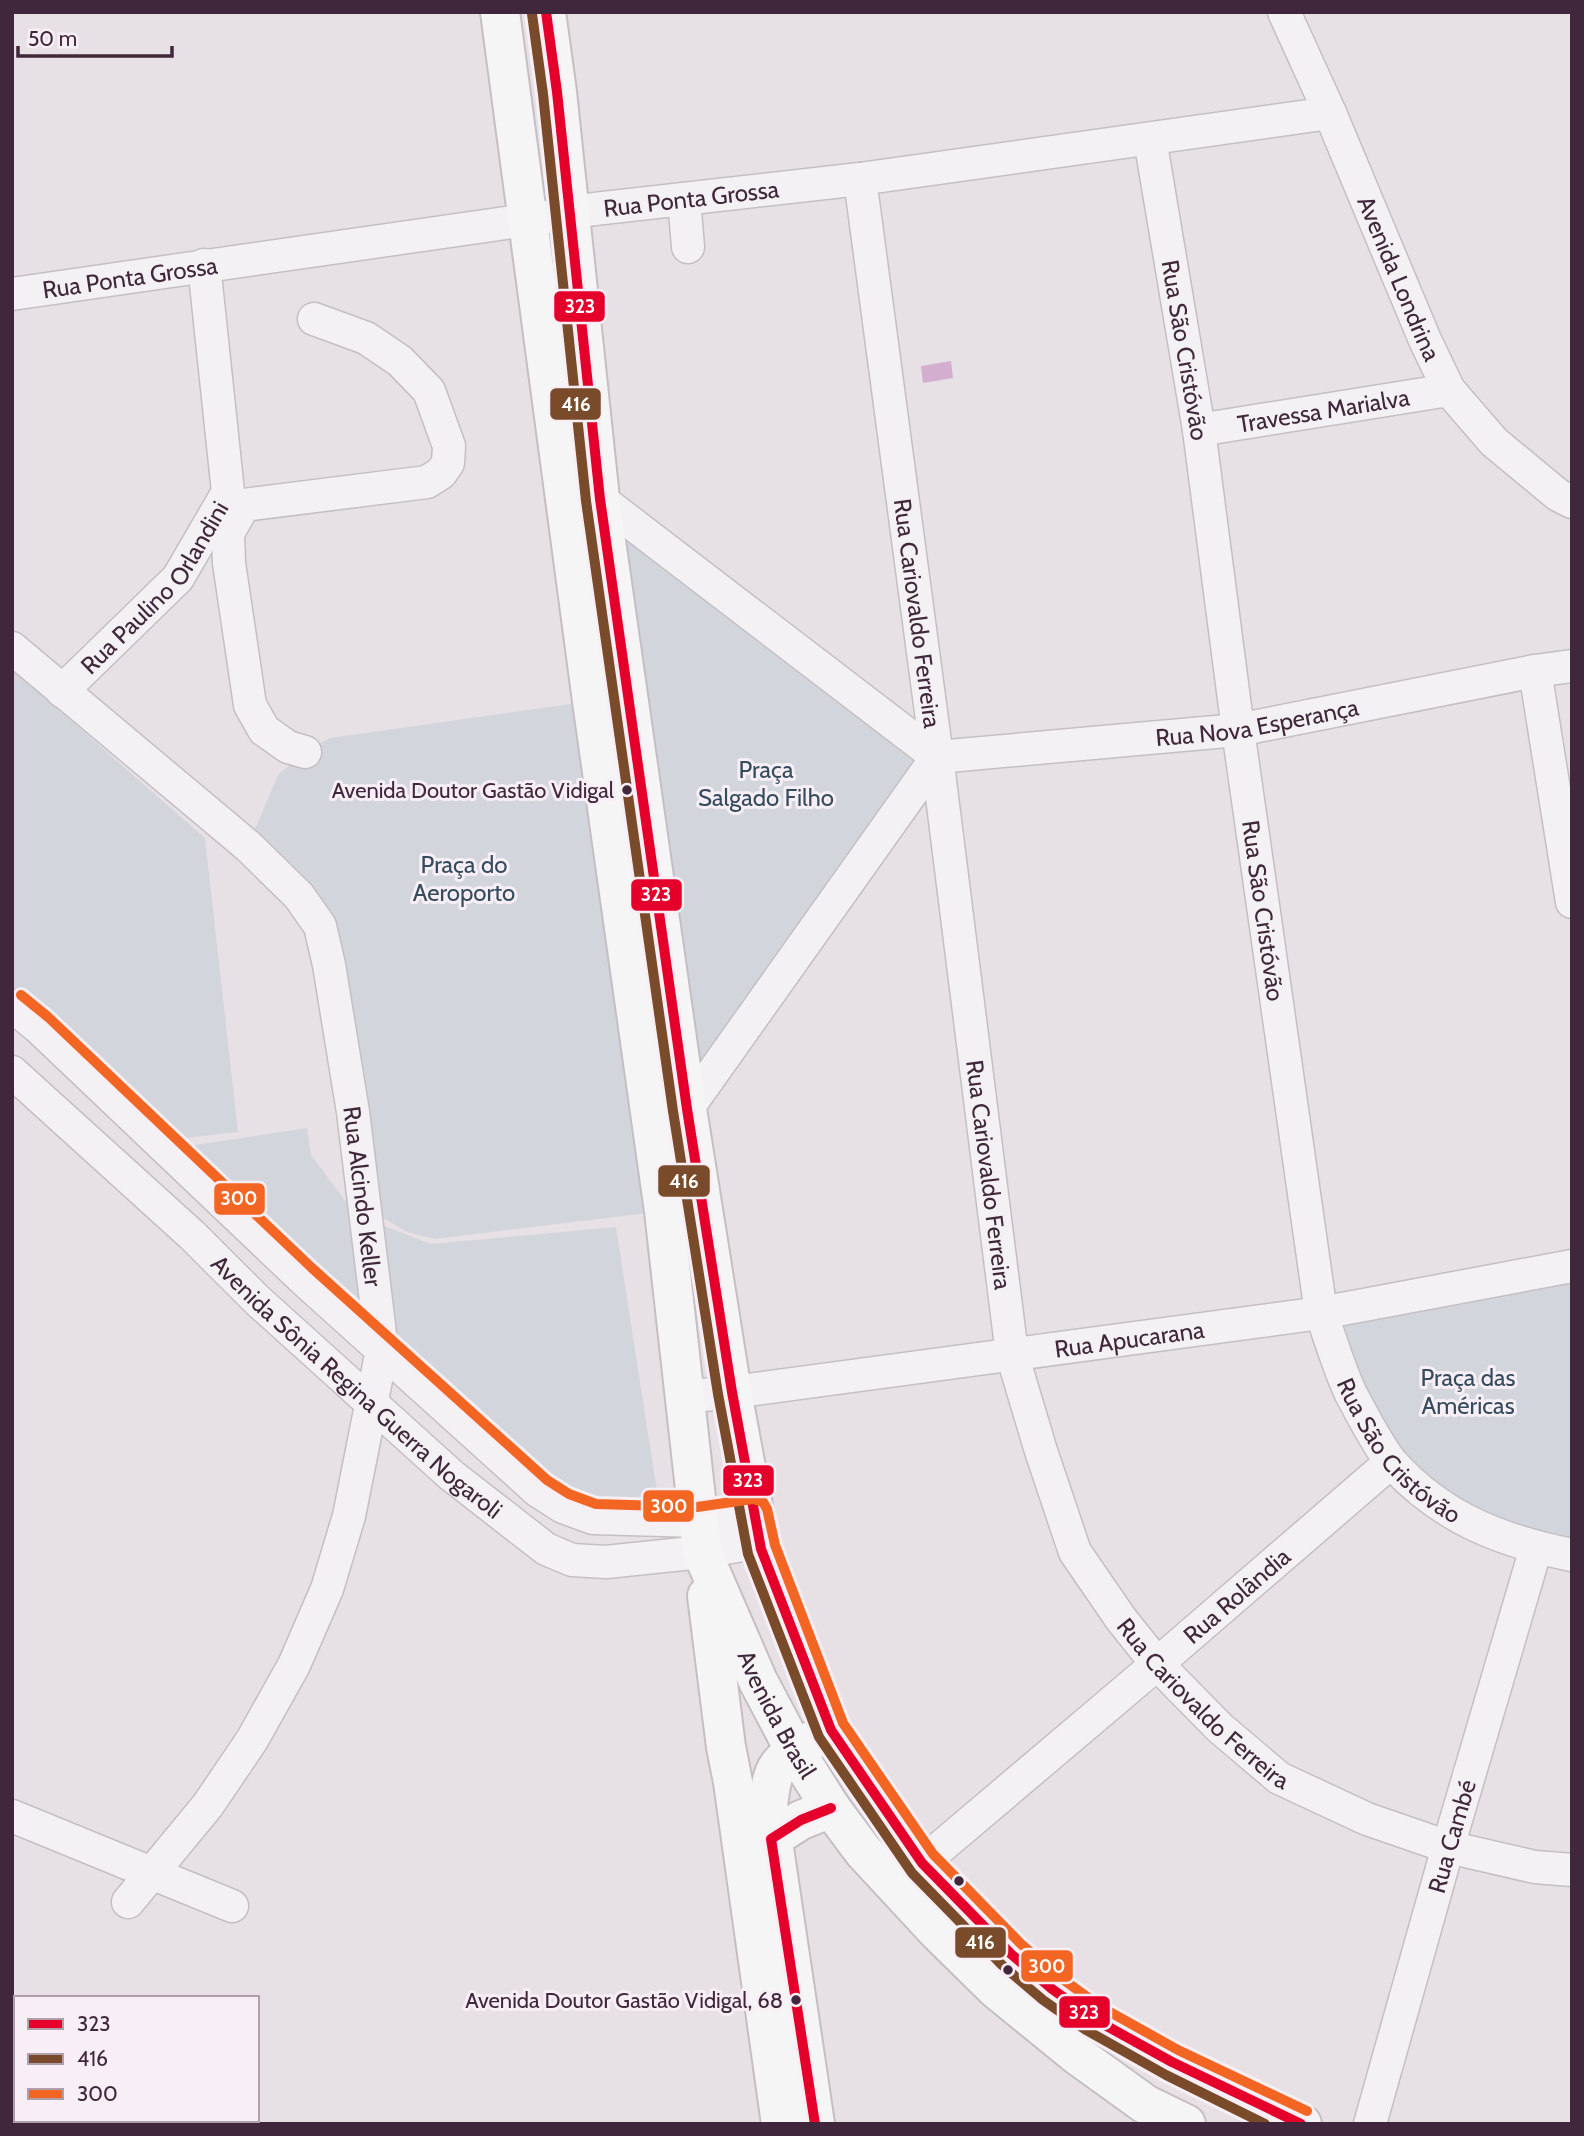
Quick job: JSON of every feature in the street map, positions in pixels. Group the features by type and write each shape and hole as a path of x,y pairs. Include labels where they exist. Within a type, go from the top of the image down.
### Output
{"main road":[{"path":"500,12 662,1198 683,1396"},
{"path":"546,12 557,92 600,499 687,1109 732,1392 757,1527 831,1730 783,1765 733,1782"},
{"name":"Avenida Brasil","path":"683,1396 700,1537 758,1681 783,1765 831,1808 863,1851 996,1989 1077,2055 1145,2104 1185,2124"},
{"path":"700,1537 726,1747 780,2124"},
{"name":"Avenida Brasil","path":"831,1730 922,1863 1012,1954 1052,1989 1094,2019 1172,2062 1302,2124"},
{"path":"783,1765 768,1808 815,2124"},
{"path":"771,1839 801,1820 831,1808"}],"street":[{"name":"Avenida Londrina","path":"1284,12 1330,113 1424,340 1449,390 1494,442 1558,495 1572,502"},
{"name":"Rua Ponta Grossa","path":"12,293 530,220 568,212 860,179 1330,113"},
{"name":"Rua São Cristóvão","path":"1150,139 1199,430 1238,730 1321,1313 1351,1393 1391,1462 1437,1505 1493,1534 1536,1548 1572,1555"},
{"name":"Rua Cariovaldo Ferreira","path":"860,179 937,757 1012,1353 1075,1552 1121,1619 1157,1664 1220,1728 1279,1777 1367,1819 1448,1847 1535,1867 1572,1870"},
{"path":"684,199 688,247"},
{"name":"Rua Paulino Orlandini","path":"62,691 178,578 228,492 204,265"},
{"path":"305,752 288,747 264,730 250,705 229,563 228,533 244,505 426,482 441,473 448,463 449,446 429,391 400,361 366,338 314,319"},
{"name":"Travessa Marialva","path":"1199,430 1449,390"},
{"path":"600,499 937,757 687,1109"},
{"name":"Rua Alcindo Keller","path":"12,648 248,846 299,896 320,926 329,965 352,1112 382,1350 349,1516 327,1589 294,1665 252,1740 208,1805 128,1902"},
{"name":"Rua Nova Esperança","path":"937,757 1238,730 1572,666"},
{"path":"1535,671 1572,902"},
{"path":"592,701 629,697"},
{"name":"Avenida Sônia Regina Guerra Nogaroli","path":"12,1006 38,1027 302,1278 538,1491 562,1507 593,1517 700,1537"},
{"name":"Avenida Sônia Regina Guerra Nogaroli","path":"12,1072 193,1236 257,1300 451,1475 546,1549 572,1560 606,1562 700,1537 757,1527"},
{"name":"Rua Apucarana","path":"683,1396 732,1392 1321,1313 1572,1266"},
{"name":"Rua Rolândia","path":"922,1863 1391,1462"},
{"name":"Rua Cambé","path":"1370,2124 1536,1548"},
{"path":"12,1816 232,1906"}],"green space":[{"name":"Praça Salgado Filho","path":"600,499 937,757 687,1109"},
{"path":"12,669 205,838 238,1132 177,1139 12,991"},
{"name":"Praça do Aeroporto","path":"592,701 664,1211 435,1239 407,1232 365,1207 329,965 248,846 278,775 305,752 330,738"},
{"path":"307,1128 311,1155 356,1215 431,1244 616,1227 659,1504 579,1500 493,1436 182,1147"},
{"name":"Praça das Américas","path":"1572,1266 1572,1555 1536,1548 1391,1462 1321,1315"}],"shaded area":[{"path":"951,361 953,378 923,383 921,366"}],"transit line":[{"name":"323","path":"546,12 557,92 600,499 687,1109 732,1392 761,1549 831,1730 922,1863 1011,1954 1052,1989 1094,2019 1172,2062 1301,2124"},
{"name":"416","path":"532,14 543,94 586,501 673,1111 718,1394 748,1554 819,1737 912,1873 1002,1965 1043,2000 1086,2030 1166,2075 1265,2124"},
{"name":"300","path":"21,995 48,1017 312,1268 547,1480 569,1494 596,1504 697,1507 753,1499 763,1502 775,1545 843,1723 933,1854 1021,1944 1101,2007 1178,2050 1307,2111"},
{"name":"323","path":"815,2124 771,1839 801,1820 831,1808"}],"place":[{"name":"Avenida Doutor Gastão Vidigal","path":"627,790"},
{"name":"Avenida Doutor Gastão Vidigal, 68","path":"796,2000"}]}
